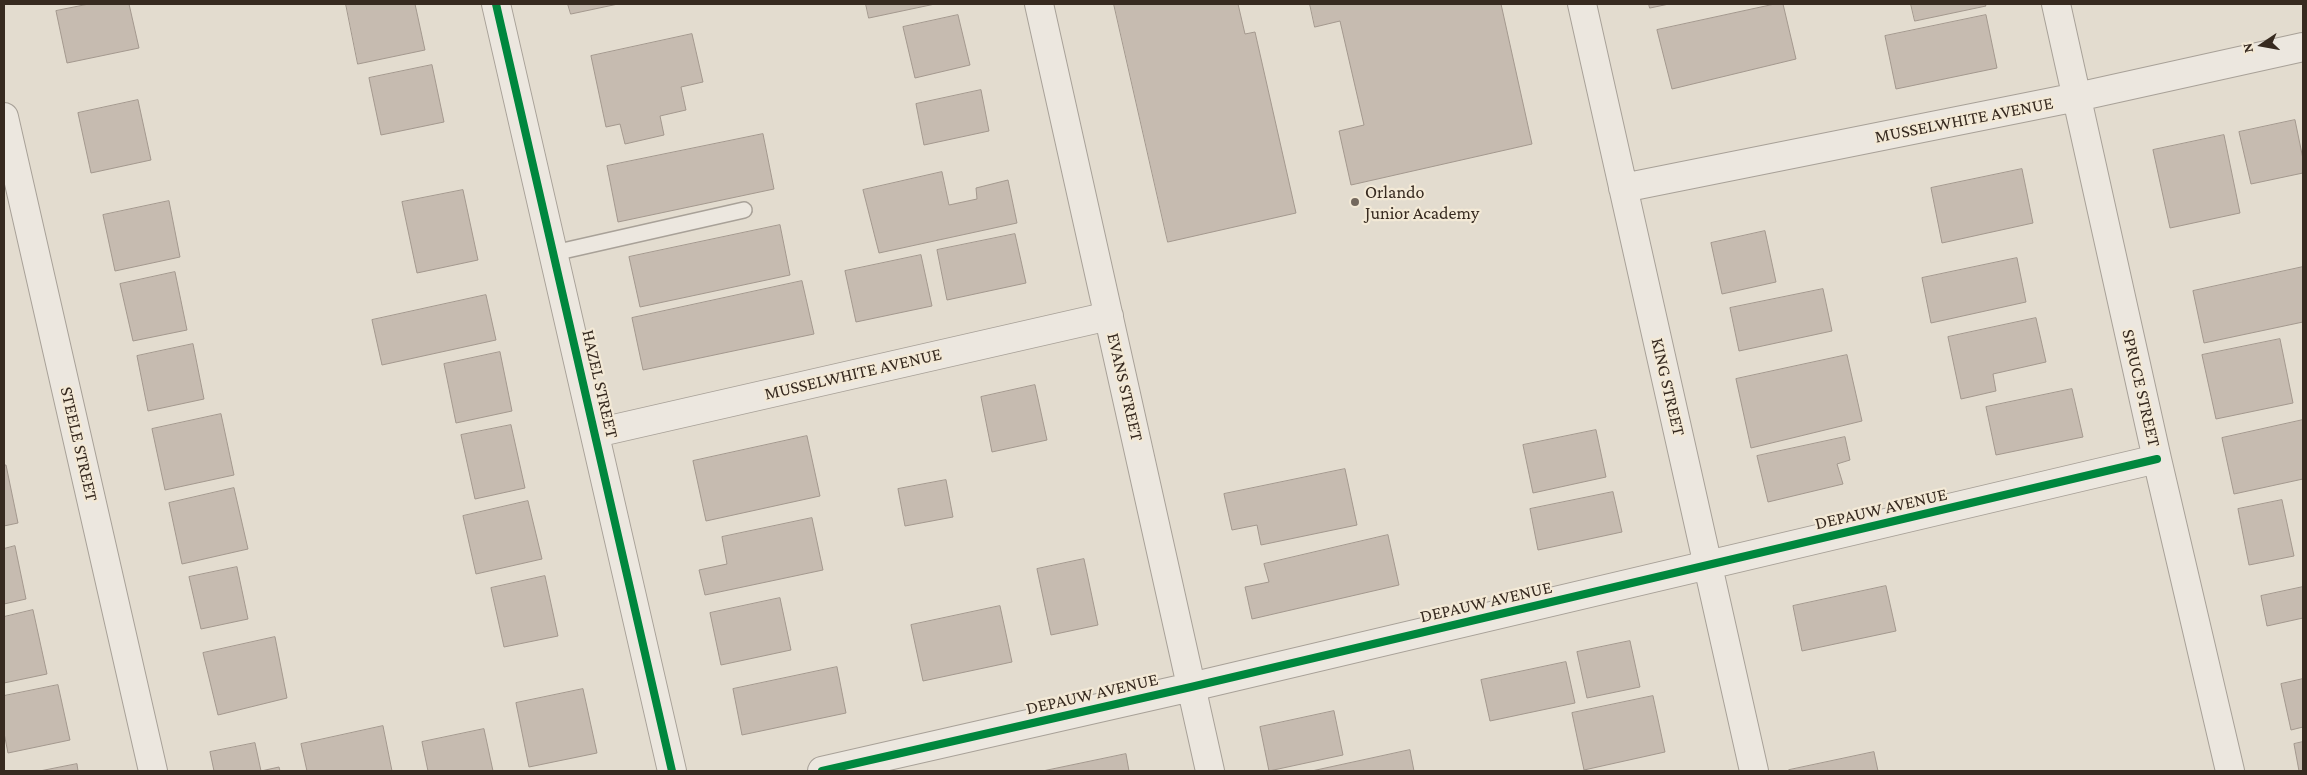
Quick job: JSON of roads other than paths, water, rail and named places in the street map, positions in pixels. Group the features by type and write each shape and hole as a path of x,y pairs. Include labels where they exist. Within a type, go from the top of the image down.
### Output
{"street":[{"name":"HAZEL STREET","path":"496,4 596,433 672,771"},
{"name":"EVANS STREET","path":"1039,4 1210,771"},
{"name":"KING STREET","path":"1582,4 1754,771"},
{"name":"SPRUCE STREET","path":"2056,4 2157,459 2230,771"},
{"name":"MUSSELWHITE AVENUE","path":"1623,188 2077,97 2303,47"},
{"name":"STEELE STREET","path":"4,117 154,771"},
{"name":"MUSSELWHITE AVENUE","path":"596,433 1109,316"},
{"name":"DEPAUW AVENUE","path":"822,771 1191,687 2157,459"}],"lane":[{"path":"554,253 744,210"}],"place":[{"name":"Orlando Junior Academy","path":"1355,202"}]}
